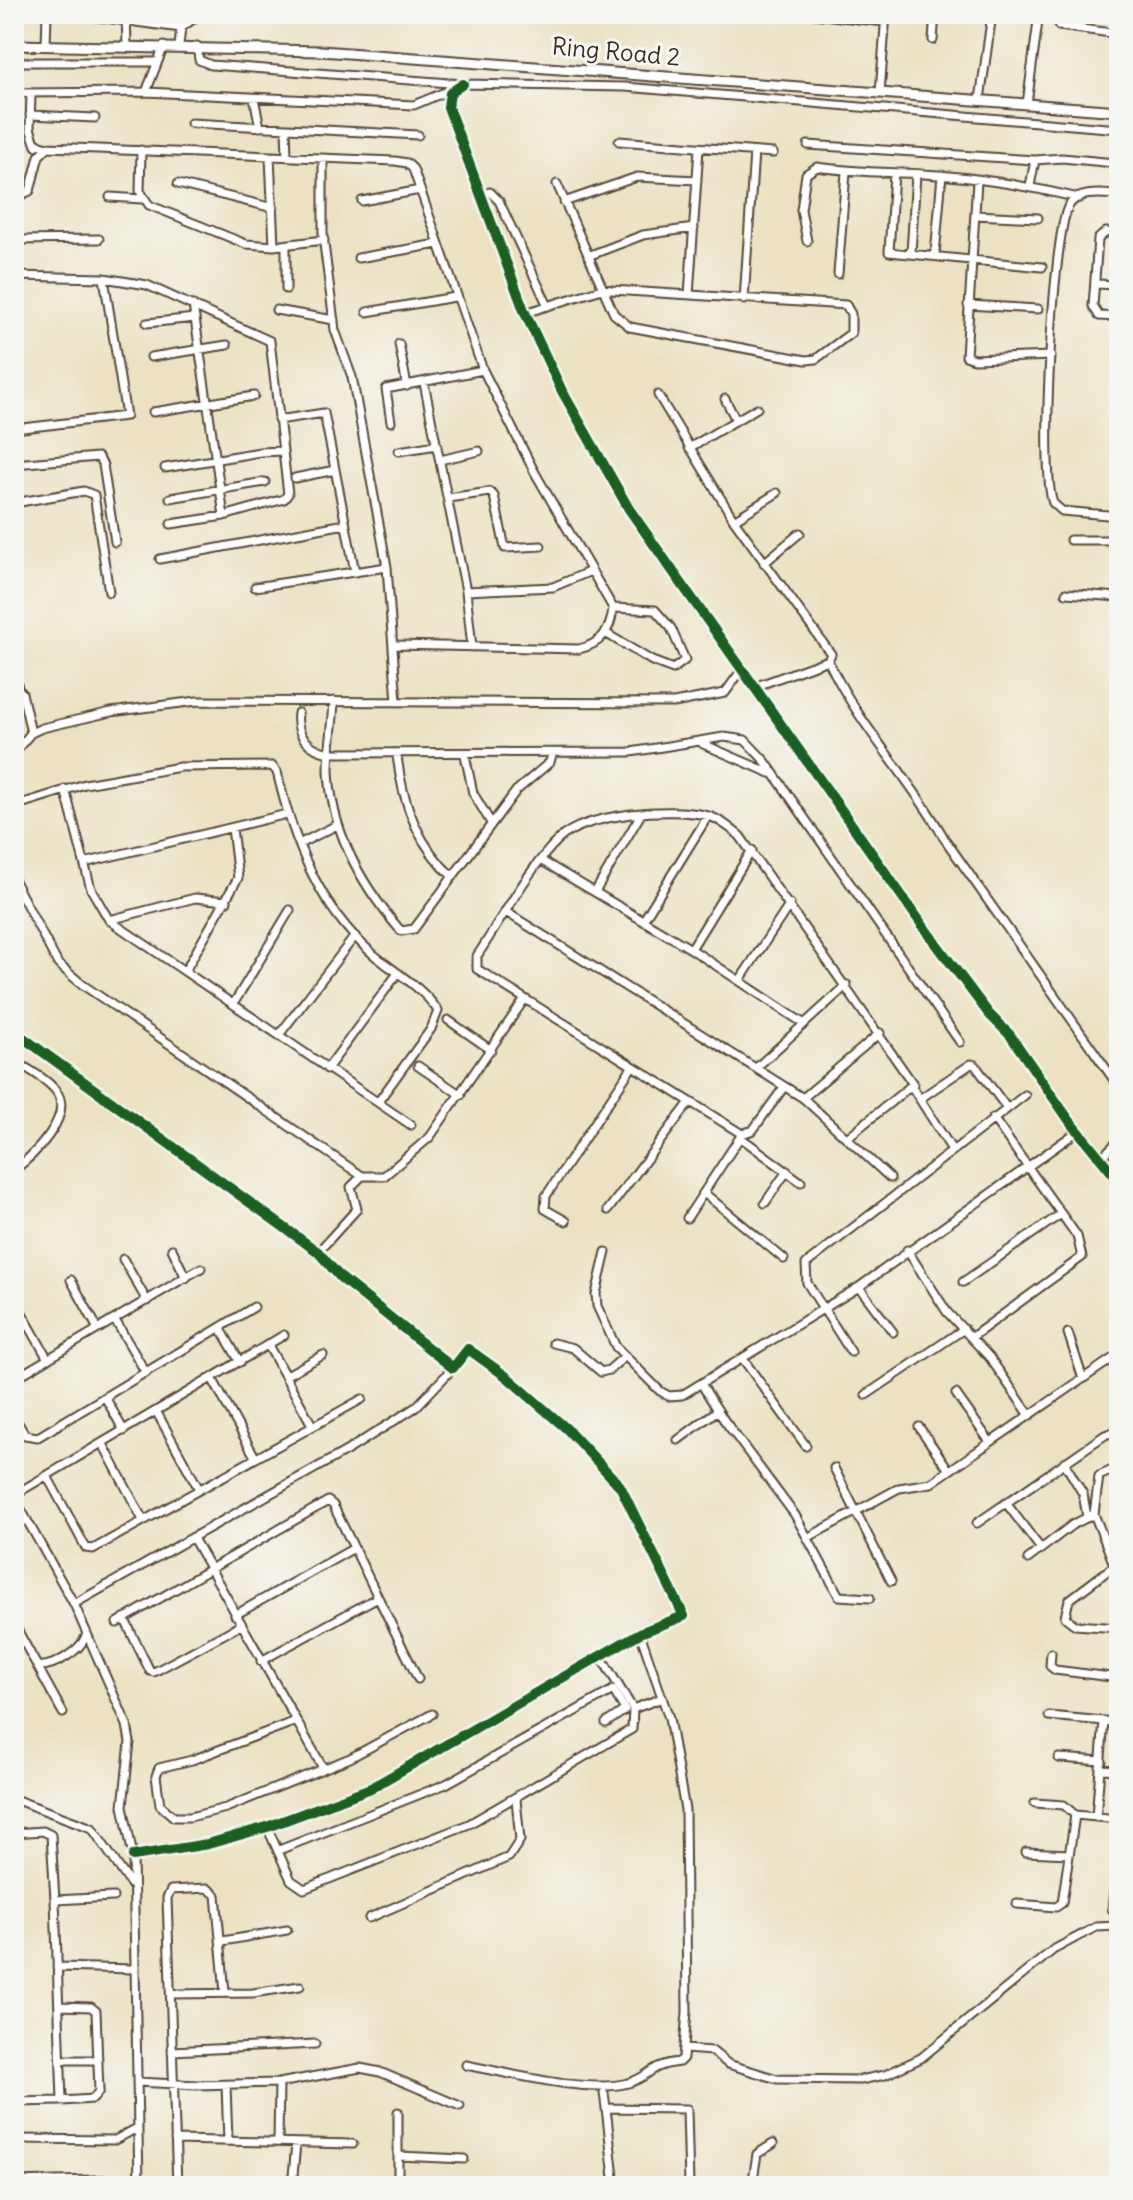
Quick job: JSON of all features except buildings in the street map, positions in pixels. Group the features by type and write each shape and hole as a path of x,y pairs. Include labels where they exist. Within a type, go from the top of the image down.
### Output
{"main road":[{"name":"Ring Road 2","path":"14,45 197,46 447,59 1119,111"}],"street":[{"path":"46,45 47,14"},
{"path":"75,14 127,18 181,28 200,14"},
{"path":"814,14 886,18 880,93"},
{"path":"933,40 935,14"},
{"path":"980,100 992,14"},
{"path":"1027,104 1039,14"},
{"path":"1053,14 1059,26 1119,34"},
{"path":"127,18 127,46"},
{"path":"179,46 181,28"},
{"path":"146,92 164,46"},
{"path":"197,46 199,60 211,65 463,84 625,87 1119,129"},
{"path":"14,62 156,62"},
{"path":"625,87 631,74"},
{"path":"14,93 146,92 414,105 463,84"},
{"path":"454,88 447,99 448,107 525,313 562,391 629,509 928,933 989,1014 1010,1035 1078,1131 1119,1181"},
{"path":"31,93 30,115 39,156"},
{"path":"254,98 260,127"},
{"path":"30,115 95,118"},
{"path":"191,123 418,135"},
{"path":"286,128 287,157"},
{"path":"619,141 773,153"},
{"path":"35,143 48,147 407,163 420,190 483,370 613,608 607,634 596,643 579,649 396,645"},
{"path":"808,145 1035,160 1062,158 1115,163 1119,166"},
{"path":"14,198 30,191 39,156 48,147"},
{"path":"689,295 699,148"},
{"path":"141,150 142,199"},
{"path":"744,300 754,152"},
{"path":"270,156 274,246"},
{"path":"323,158 324,240 334,320 352,377 387,567 396,645 397,702"},
{"path":"1030,186 1035,160"},
{"path":"807,241 801,210 806,174 817,167 846,172 942,175 1030,186 1079,198"},
{"path":"838,274 846,172"},
{"path":"894,173 889,252 1042,267"},
{"path":"911,253 916,174"},
{"path":"935,255 942,175"},
{"path":"564,202 631,178 697,180"},
{"path":"977,181 965,351 968,358 1051,356"},
{"path":"178,184 273,208"},
{"path":"525,313 602,289 846,305 851,314 851,333 810,360 741,350 630,327 614,314 602,289 557,184"},
{"path":"362,201 420,190"},
{"path":"480,195 490,192 499,201 548,306"},
{"path":"1119,195 1092,193 1069,205 1045,422 1050,497 1062,511 1119,516"},
{"path":"110,197 142,199 246,244 274,246 324,240"},
{"path":"975,215 1038,218"},
{"path":"588,256 643,235 694,228"},
{"path":"1119,233 1106,232 1098,239 1094,312 1099,316 1119,317"},
{"path":"14,240 99,239"},
{"path":"358,258 438,244"},
{"path":"286,245 286,289"},
{"path":"14,276 104,278 147,285 270,341 288,486 284,499 224,516 171,524"},
{"path":"14,429 126,416 104,278"},
{"path":"1095,284 1119,285"},
{"path":"367,312 455,297"},
{"path":"193,305 224,516"},
{"path":"968,305 1038,309"},
{"path":"276,310 334,320"},
{"path":"147,323 195,318"},
{"path":"399,344 407,386"},
{"path":"151,357 227,345"},
{"path":"391,422 384,391 483,370"},
{"path":"424,383 466,591 472,647"},
{"path":"658,395 734,520 829,650 828,660 841,688 874,739 922,800 944,838 1119,1087"},
{"path":"153,412 254,396"},
{"path":"725,399 736,420"},
{"path":"689,448 757,408"},
{"path":"278,420 324,413 355,572"},
{"path":"399,451 437,445"},
{"path":"165,468 283,451"},
{"path":"440,460 479,451"},
{"path":"14,464 98,457 103,465 115,542"},
{"path":"295,478 335,470"},
{"path":"170,498 265,482"},
{"path":"14,503 84,491 94,495 109,592"},
{"path":"448,498 490,492 494,496 505,548 541,546"},
{"path":"734,520 777,493"},
{"path":"160,559 345,524"},
{"path":"764,563 800,533"},
{"path":"1070,540 1119,540"},
{"path":"255,587 387,567"},
{"path":"466,591 553,587 591,571"},
{"path":"1066,593 1119,597"},
{"path":"607,634 652,661 673,669 685,660 671,628 655,610 613,608"},
{"path":"754,687 828,660"},
{"path":"14,669 16,687 31,733"},
{"path":"14,753 31,733 58,723 171,704 334,701 674,703 725,693 741,671"},
{"path":"334,701 331,793 337,825 374,900 401,931 414,929 516,791 550,762 552,755"},
{"path":"298,713 297,727 306,742 318,752 331,753 552,755 631,752 703,744 724,737 745,740 765,761 960,1042"},
{"path":"703,744 771,773"},
{"path":"397,755 400,784 413,821 433,857 453,877"},
{"path":"465,755 473,793 491,823"},
{"path":"14,806 65,789 180,767 264,764 277,772 287,814 319,891 355,936 434,1004 437,1019 378,1102"},
{"path":"65,789 98,906 109,920 411,1125"},
{"path":"801,1182 741,1135 477,969 474,962 558,839 575,828 641,814 690,812 722,821 752,850 847,985 913,1084 952,1150"},
{"path":"84,863 287,814"},
{"path":"595,892 641,814"},
{"path":"643,921 708,816"},
{"path":"299,844 337,825"},
{"path":"185,971 238,878 232,828"},
{"path":"691,949 752,850"},
{"path":"542,861 691,949 803,1023"},
{"path":"14,881 58,964 83,985 362,1176 376,1178 393,1169 430,1137 524,1000"},
{"path":"109,920 195,898 227,901"},
{"path":"740,980 790,904"},
{"path":"234,1003 290,910"},
{"path":"506,912 803,1098 890,1178"},
{"path":"279,1035 355,936"},
{"path":"327,1069 398,973"},
{"path":"757,1067 847,985"},
{"path":"448,1020 491,1050"},
{"path":"14,1031 318,1252 341,1278 453,1368"},
{"path":"803,1098 880,1033"},
{"path":"14,1060 56,1091 61,1106 51,1129 14,1170"},
{"path":"921,1098 971,1064 975,1065 1006,1107"},
{"path":"418,1066 461,1095"},
{"path":"566,1221 545,1209 546,1196 632,1067"},
{"path":"687,1218 741,1135 753,1130 784,1087"},
{"path":"848,1137 912,1087"},
{"path":"851,1352 822,1310 804,1274 806,1264 899,1186 1025,1095"},
{"path":"608,1210 690,1102"},
{"path":"972,1337 1082,1257 1077,1236 993,1118"},
{"path":"606,1252 596,1300 613,1341 624,1357 669,1396 682,1395 743,1359 788,1327 859,1287 1026,1165 1078,1131"},
{"path":"1102,1157 1119,1140"},
{"path":"765,1203 787,1171"},
{"path":"318,1252 357,1209 351,1187 362,1176"},
{"path":"704,1193 784,1259"},
{"path":"963,1282 1061,1214"},
{"path":"172,1249 186,1278"},
{"path":"907,1250 947,1312 972,1337 1029,1414"},
{"path":"123,1259 147,1301"},
{"path":"14,1379 201,1268"},
{"path":"71,1280 98,1329"},
{"path":"859,1287 893,1332"},
{"path":"18,1306 48,1359"},
{"path":"14,1416 25,1435 38,1437 254,1307"},
{"path":"115,1320 146,1373"},
{"path":"221,1329 240,1362"},
{"path":"866,1395 964,1329"},
{"path":"1068,1333 1083,1379"},
{"path":"14,2182 139,2183 133,1856 123,1806 129,1740 124,1717 74,1604 14,1496 284,1335"},
{"path":"553,1343 573,1348 601,1372 609,1370 624,1357"},
{"path":"268,1345 312,1425"},
{"path":"74,1604 416,1407 468,1349 568,1430 628,1496 684,1616 640,1633 371,1788 267,1827 208,1844 133,1856"},
{"path":"809,1537 899,1488 931,1483 1119,1354"},
{"path":"285,1376 323,1355"},
{"path":"743,1359 806,1446"},
{"path":"212,1378 255,1457"},
{"path":"702,1385 809,1537 839,1596 870,1598"},
{"path":"956,1394 990,1442"},
{"path":"105,1397 124,1431"},
{"path":"47,1476 88,1549 362,1399"},
{"path":"678,1440 718,1410"},
{"path":"156,1411 199,1489"},
{"path":"919,1427 949,1470"},
{"path":"977,1523 1105,1435 1119,1430"},
{"path":"103,1444 143,1520"},
{"path":"1064,1462 1083,1494 1119,1577"},
{"path":"1028,1559 1091,1516 1099,1476 1104,1471 1119,1467"},
{"path":"834,1468 891,1581"},
{"path":"241,1625 151,1672 121,1620 328,1501 333,1505 418,1679"},
{"path":"1006,1503 1041,1549"},
{"path":"193,1538 323,1768"},
{"path":"235,1615 354,1548"},
{"path":"1114,1566 1069,1600 1065,1617 1075,1625 1119,1628"},
{"path":"261,1661 378,1597"},
{"path":"14,1624 63,1713"},
{"path":"466,2065 572,2083 622,2084 636,2079 658,2064 679,2062 684,2049 686,1822 679,1763 640,1633"},
{"path":"37,1666 44,1667 80,1648 86,1636"},
{"path":"14,1647 25,1643"},
{"path":"1051,1653 1050,1666 1055,1670 1119,1678"},
{"path":"267,1827 294,1884 312,1888 460,1828 516,1799 632,1729 633,1709 601,1657"},
{"path":"279,1850 446,1784 613,1690 625,1710 618,1718 606,1723"},
{"path":"633,1709 662,1698"},
{"path":"296,1721 159,1768 156,1776 160,1805 169,1814 190,1817 226,1808 356,1755 432,1714"},
{"path":"1049,1716 1119,1723"},
{"path":"1096,1817 1104,1721"},
{"path":"1059,1758 1119,1770"},
{"path":"14,1799 92,1828 133,1887"},
{"path":"369,1918 509,1857 520,1840 516,1799"},
{"path":"1035,1803 1064,1805 1075,1815 1119,1819"},
{"path":"1017,1904 1060,1906 1075,1815"},
{"path":"14,1833 43,1831 51,1835 62,2101"},
{"path":"1112,1909 1119,1846"},
{"path":"1026,1852 1069,1854"},
{"path":"177,2186 169,1892 207,1888 214,1892 223,1941 225,1993"},
{"path":"55,1900 113,1897"},
{"path":"684,2049 712,2051 728,2064 777,2079 860,2080 885,2075 921,2058 1053,1950 1096,1927 1119,1926"},
{"path":"223,1941 287,1930"},
{"path":"57,1967 134,1969"},
{"path":"171,1994 300,1986"},
{"path":"14,2102 97,2098 95,2008 59,2006"},
{"path":"172,2051 315,2044"},
{"path":"61,2060 98,2060"},
{"path":"137,2082 173,2085 279,2083 349,2069 370,2069 460,2106"},
{"path":"278,2142 279,2083"},
{"path":"226,2085 228,2141"},
{"path":"604,2093 615,2186"},
{"path":"606,2108 687,2109 689,2186"},
{"path":"398,2112 398,2186"},
{"path":"14,2139 115,2140 137,2128"},
{"path":"175,2140 353,2144"},
{"path":"292,2186 296,2144"},
{"path":"752,2186 757,2154 773,2144"},
{"path":"399,2156 464,2159"}],"tunnel":[{"path":"890,1178 897,1185"}],"cycle path":[{"path":"463,84 450,93 448,107 525,313 562,391 629,509 928,933 989,1014 1010,1035 1069,1120 1119,1181"},
{"path":"14,1031 318,1252 341,1278 453,1368 468,1349 507,1377 568,1430 620,1486 684,1616 640,1633 371,1788 267,1827 208,1844 133,1856"}]}
